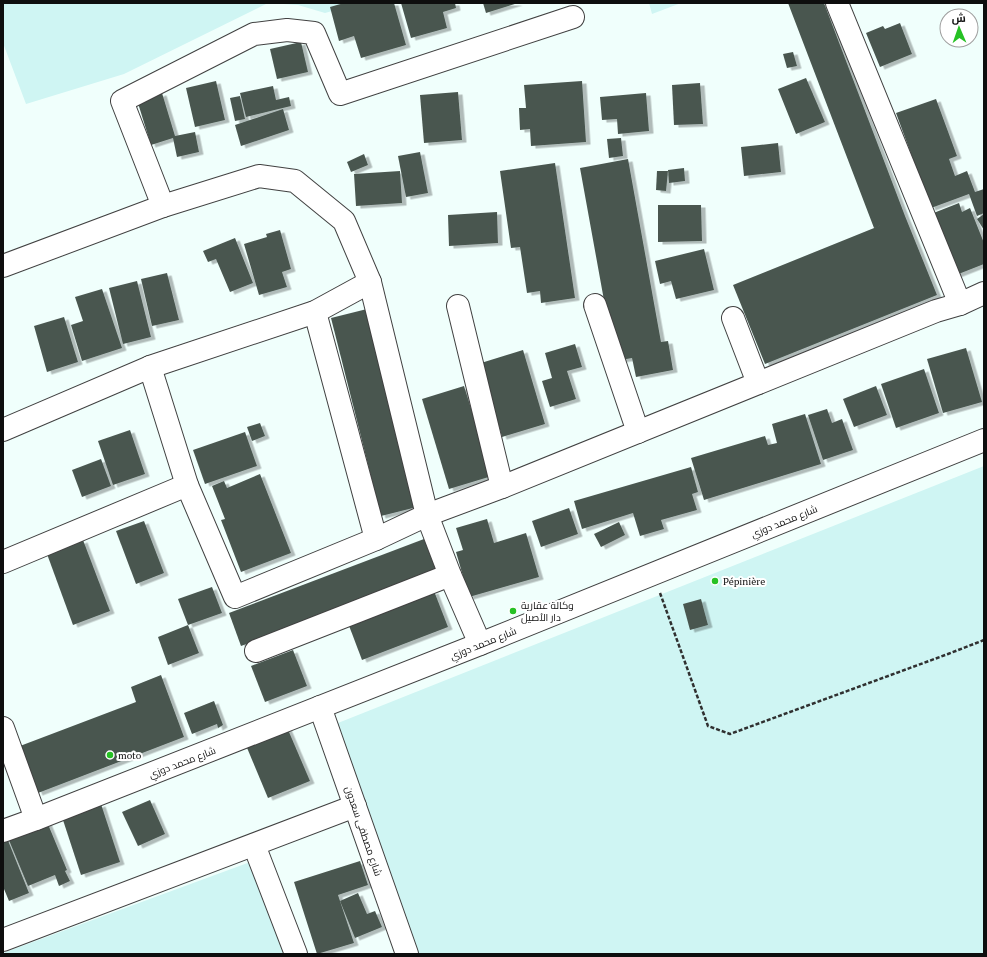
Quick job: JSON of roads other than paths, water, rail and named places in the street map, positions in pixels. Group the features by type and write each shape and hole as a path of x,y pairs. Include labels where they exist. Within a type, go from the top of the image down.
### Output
{"street":[{"path":"837,3 960,304"},
{"path":"163,206 122,101 254,34 287,30 314,33 340,94 573,17"},
{"path":"3,266 163,206 259,176 295,181 344,221 370,282 427,515 450,575 480,644"},
{"path":"3,430 150,368 315,312 370,282"},
{"path":"150,368 187,485 235,597 376,539 427,515 502,487 936,311 960,304 984,293"},
{"path":"595,304 638,432"},
{"path":"458,306 502,487"},
{"path":"315,312 376,539"},
{"path":"733,318 758,383"},
{"name":"شارع محمد دوزي","path":"3,831 480,644 984,440"},
{"path":"3,562 187,485"},
{"path":"256,651 450,575"},
{"name":"شارع مصطفى سعدون","path":"320,707 407,954"},
{"path":"3,728 36,819"},
{"path":"3,940 355,806"},
{"path":"254,845 296,954"}],"place":[{"name":"Pépinière","path":"715,581"},
{"name":"وكالة عقارية دار الأصيل","path":"513,611"},
{"name":"moto","path":"110,755"}]}
